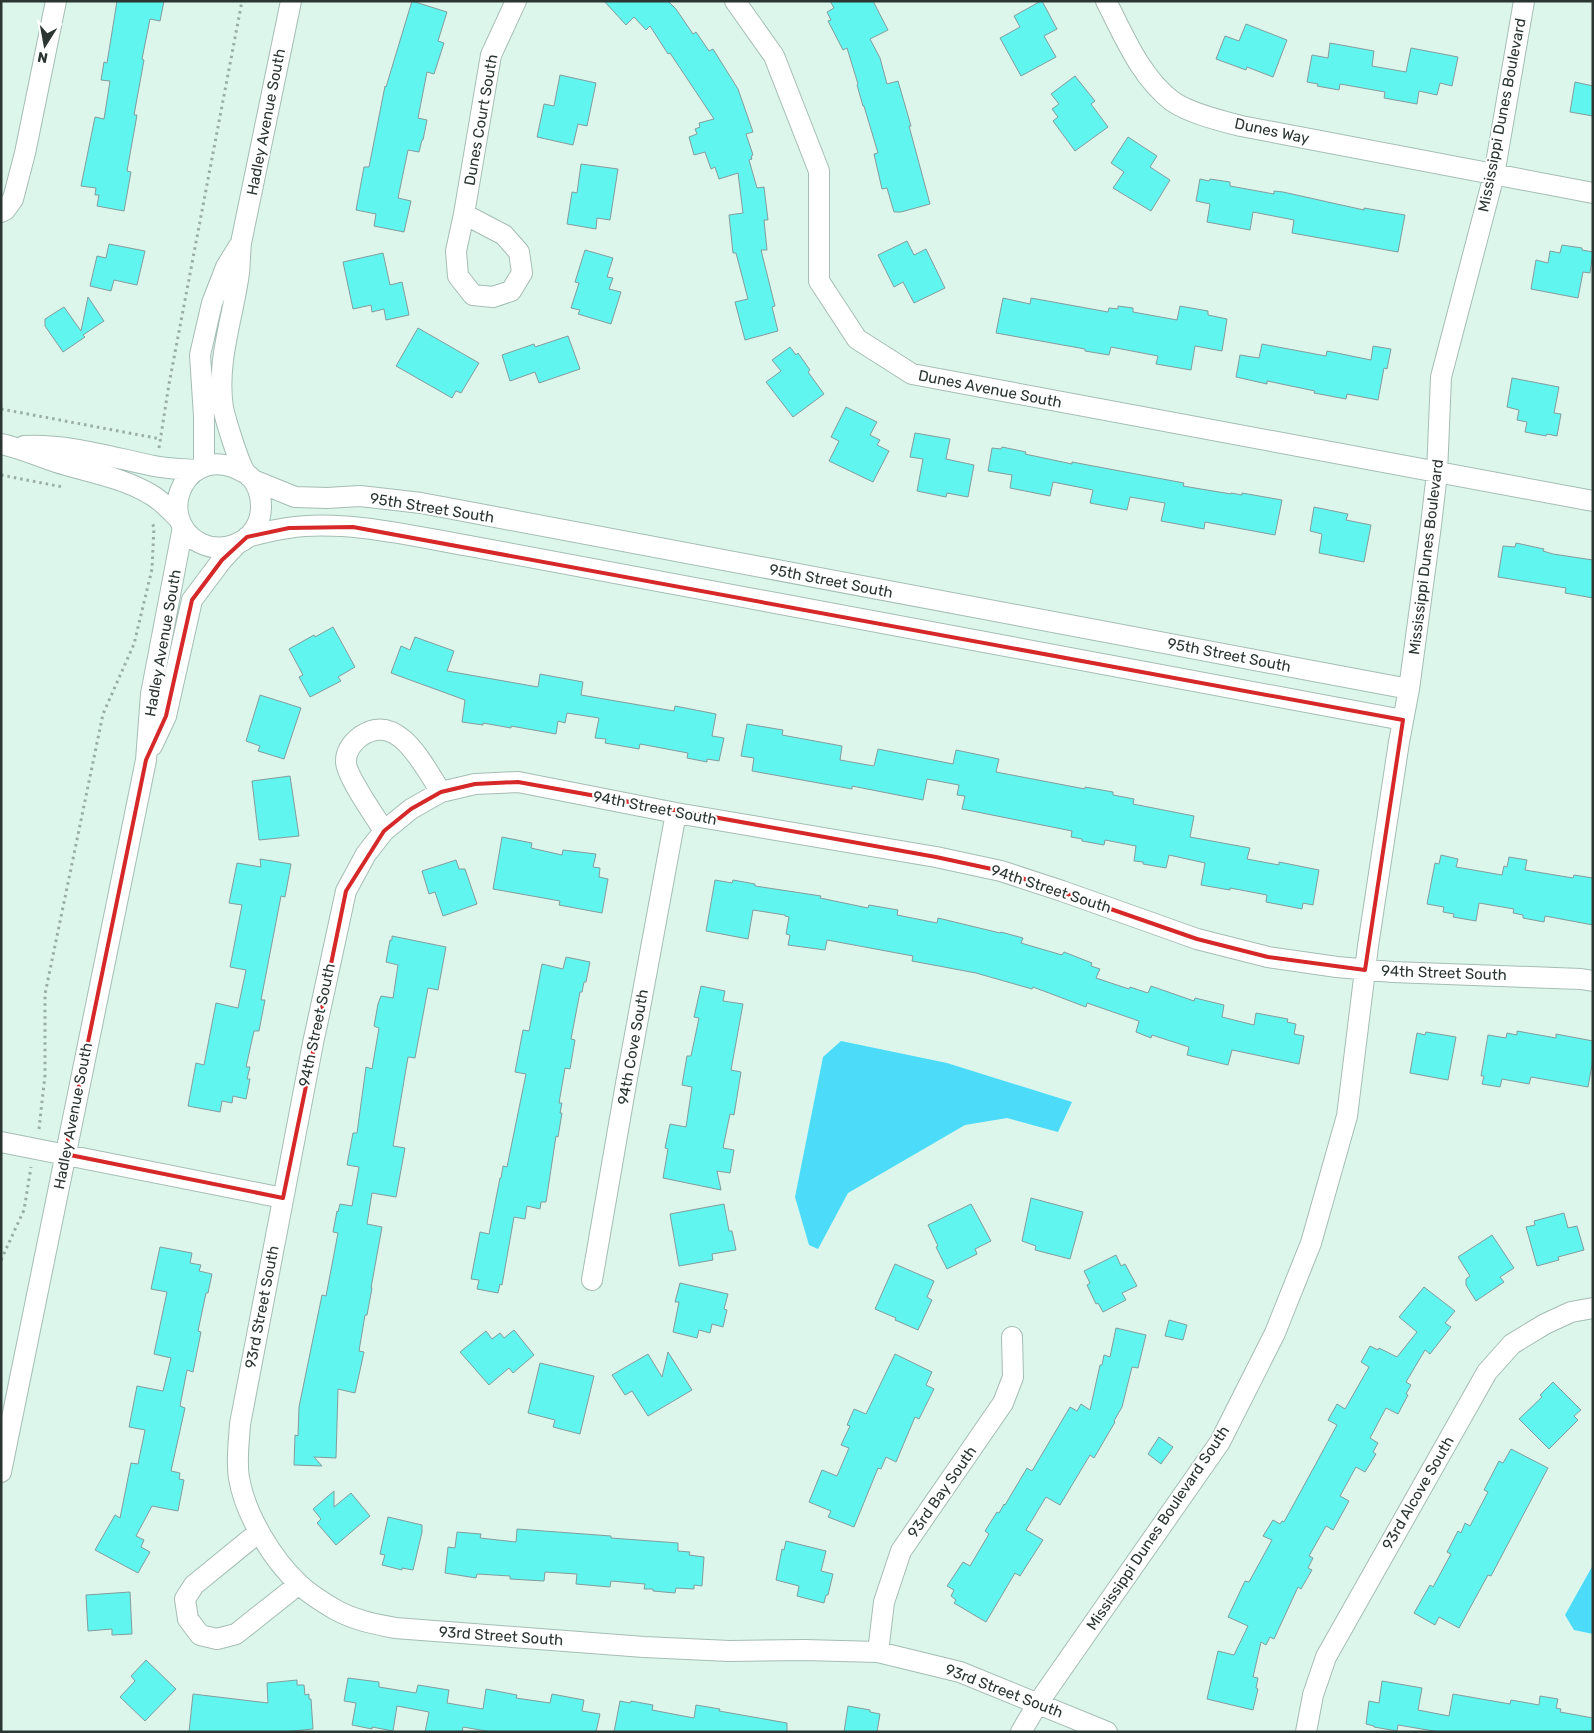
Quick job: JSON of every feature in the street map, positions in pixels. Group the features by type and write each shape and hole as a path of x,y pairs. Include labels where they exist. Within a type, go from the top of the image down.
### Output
{"street":[{"path":"6,206 25,153 56,1"},
{"name":"Hadley Avenue South","path":"249,476 224,408 221,382 226,336 239,274 241,243 291,1"},
{"name":"Dunes Court South","path":"464,214 491,55 516,1"},
{"name":"Dunes Avenue South","path":"735,1 774,56 819,171 819,280 857,339 912,374 1593,501"},
{"name":"Dunes Way","path":"1106,1 1131,50 1150,79 1173,102 1206,117 1241,126 1593,194"},
{"name":"Mississippi Dunes Boulevard","path":"1347,1116 1368,946 1403,720 1410,688 1437,473 1441,377 1494,175 1524,1"},
{"name":"Hadley Avenue South","path":"200,467 204,416 200,355 204,331 226,267 241,243"},
{"path":"7,445 49,445 157,466 200,467 227,465 237,468 249,476 261,499 259,520 254,530 243,540 228,547 208,546 198,542 161,501 150,494 114,477 56,462 7,445"},
{"path":"181,523 177,510 180,491 184,483 200,467"},
{"name":"95th Street South","path":"249,476 295,496 327,498 360,496 421,503 1410,688"},
{"name":"Hadley Avenue South","path":"1,1472 146,760 151,694 181,523"},
{"name":"95th Street South","path":"243,540 289,528 353,527 475,547 1403,720"},
{"name":"Hadley Avenue South","path":"146,760 166,716 192,600 222,560 243,540"},
{"path":"384,832 352,778 345,762 352,742 370,731 391,731 402,738 417,755 441,792"},
{"name":"94th Street South","path":"283,1198 313,1043 346,891 366,854 384,832 411,809 441,792 474,784 518,782 676,813 936,857 1001,871 1197,939 1268,957 1365,970 1572,979 1593,982"},
{"name":"94th Cove South","path":"592,1280 676,813"},
{"name":"Mississippi Dunes Boulevard South","path":"1021,1732 1038,1703 1220,1442 1275,1333 1311,1243 1347,1116"},
{"path":"1,1142 283,1198"},
{"name":"93rd Street South","path":"283,1198 240,1424 238,1452 241,1484 244,1498 259,1532 278,1561 299,1584 338,1611 374,1624 395,1628 644,1647 729,1651 804,1650 878,1652 960,1672 1107,1732"},
{"name":"93rd Alcove South","path":"1306,1732 1313,1695 1326,1657 1487,1372 1512,1344 1545,1324 1572,1312 1593,1308"},
{"name":"93rd Bay South","path":"878,1652 884,1602 901,1551 1003,1403 1013,1377 1012,1337"},
{"path":"259,1532 194,1584 185,1599 188,1619 200,1635 218,1639 236,1634 299,1584"}],"path":[{"path":"159,451 168,384 242,1"},
{"path":"1,409 161,439"},
{"path":"38,1130 45,1075 45,994 104,714 134,644 152,570 154,527 147,514"},
{"path":"1,1260 24,1210 31,1167"}],"highlighted area":[{"path":"353,527 1403,720 1365,970 1268,957 1197,939 1001,871 936,857 518,782 475,784 441,792 411,809 384,831 346,891 283,1198 65,1154 146,760 166,716 192,600 222,560 247,537 289,528"}],"water":[{"path":"841,1041 947,1063 1072,1102 1058,1132 1007,1118 965,1125 848,1193 818,1249 809,1245 795,1197 823,1057"},
{"path":"1593,1565 1593,1634 1574,1630 1565,1615"}],"building":[{"path":"117,1 164,1 160,21 150,19 142,59 144,60 134,115 137,115 127,171 131,172 124,211 97,206 99,195 95,195 96,188 81,186 95,117 104,119 110,81 101,80 104,62 107,63"},
{"path":"412,1 447,12 438,41 444,43 434,74 427,72 418,118 427,120 423,140 419,152 408,150 398,198 411,201 404,232 374,226 376,214 356,210 364,167 369,167 385,86"},
{"path":"604,1 668,1 676,9 693,34 696,32 709,51 713,49 738,89 753,132 746,134 753,155 751,156 752,159 749,160 757,188 764,187 768,220 764,220 767,250 761,250 775,306 772,307 778,331 745,340 735,302 748,299 736,253 733,253 729,215 743,213 738,173 719,179 715,167 711,169 705,152 694,155 689,137 697,134 695,129 700,127 699,123 714,119 650,26 646,30 634,17 626,25"},
{"path":"830,1 873,1 888,30 870,39 880,58 887,84 898,81 930,204 901,212 894,212 887,188 882,189 874,154 878,153 847,48 843,50 828,21 831,20 827,12 834,8"},
{"path":"1041,1 1057,29 1044,36 1056,57 1021,76 1000,38 1020,27 1014,16"},
{"path":"1246,24 1287,40 1273,77 1247,67 1246,70 1216,59 1225,36 1239,41"},
{"path":"1330,43 1374,51 1372,66 1406,72 1411,48 1458,57 1452,86 1440,83 1437,95 1419,91 1417,104 1384,98 1385,92 1340,84 1339,90 1307,82 1312,55 1328,58"},
{"path":"560,75 596,83 587,126 578,124 573,145 537,137 544,104 554,106"},
{"path":"1075,76 1095,101 1091,104 1108,127 1075,151 1053,121 1058,117 1052,109 1059,104 1051,94"},
{"path":"1575,82 1593,86 1593,116 1570,112"},
{"path":"1128,137 1157,156 1150,167 1170,180 1151,211 1113,188 1124,172 1111,163"},
{"path":"581,164 618,169 610,220 597,218 596,229 567,224 572,192 577,193"},
{"path":"1200,179 1230,182 1230,186 1274,194 1274,191 1283,192 1364,210 1364,208 1405,215 1398,252 1292,233 1294,220 1253,212 1250,230 1207,222 1210,204 1196,201"},
{"path":"907,241 914,255 926,249 945,288 914,303 903,282 894,287 878,255"},
{"path":"109,244 145,251 137,285 114,280 111,291 90,286 97,256 106,258"},
{"path":"1562,245 1593,252 1590,273 1583,272 1578,298 1531,289 1536,260 1548,263 1550,251 1560,253"},
{"path":"585,250 613,258 607,277 613,278 609,289 621,292 611,324 578,314 580,310 571,308 579,283 575,282"},
{"path":"383,253 390,285 402,282 409,315 386,320 384,309 372,312 371,305 353,309 343,262"},
{"path":"88,297 104,321 63,352 45,326 45,319 64,307 81,331"},
{"path":"1003,298 1030,304 1031,298 1108,312 1109,308 1118,309 1118,306 1133,308 1133,312 1177,320 1180,306 1208,311 1208,315 1227,319 1222,351 1195,346 1191,370 1156,364 1158,356 1111,347 1109,355 996,333"},
{"path":"418,328 479,363 461,393 456,391 452,398 396,366"},
{"path":"568,336 580,369 539,383 535,372 510,381 502,355 534,344 535,347"},
{"path":"1262,344 1326,356 1327,351 1371,360 1373,346 1391,349 1387,369 1384,368 1378,400 1347,394 1346,399 1267,381 1267,384 1236,377 1240,355 1259,358"},
{"path":"790,347 796,355 798,353 810,370 808,372 824,394 793,417 766,382 781,371 772,360"},
{"path":"1512,378 1559,387 1554,413 1561,414 1557,436 1525,432 1527,422 1517,420 1519,410 1507,407"},
{"path":"846,407 877,422 870,435 880,440 877,445 889,451 873,482 829,461 839,441 831,437"},
{"path":"915,433 950,439 946,459 974,465 968,497 947,493 946,497 917,491 923,459 910,457"},
{"path":"1002,447 1072,464 1072,462 1184,483 1183,486 1282,500 1275,535 1205,522 1204,529 1161,521 1165,503 1130,497 1127,510 1090,503 1093,490 1053,482 1050,496 1010,488 1012,475 988,471 992,448 1001,449"},
{"path":"1314,507 1348,514 1346,520 1371,525 1364,562 1319,553 1322,534 1310,531"},
{"path":"1516,543 1544,549 1543,551 1553,554 1593,560 1593,598 1565,593 1566,588 1498,577 1503,546 1515,547"},
{"path":"333,627 355,667 338,677 341,681 310,697 299,677 303,675 289,649"},
{"path":"415,637 454,651 447,671 538,687 540,674 583,682 581,695 674,711 675,706 716,714 712,736 724,738 719,761 707,759 707,762 687,758 688,753 640,744 639,749 605,743 606,739 595,738 599,718 567,713 565,723 558,721 556,734 511,726 511,728 483,723 483,725 462,722 465,700 391,673 401,646 410,650"},
{"path":"260,695 301,708 284,759 258,751 260,746 246,741"},
{"path":"747,724 783,730 782,735 842,746 840,760 874,766 878,749 953,764 956,750 999,759 996,772 1085,789 1085,787 1113,792 1113,795 1134,799 1133,804 1194,816 1190,837 1250,848 1247,859 1279,865 1279,862 1319,870 1313,905 1303,903 1302,909 1266,902 1267,895 1201,885 1205,863 1169,855 1166,868 1143,864 1143,862 1134,861 1136,846 1105,840 1104,845 1082,841 1082,839 1071,837 1072,831 962,809 965,796 957,795 959,785 927,779 923,800 852,786 852,789 752,771 754,758 741,756"},
{"path":"290,776 299,836 259,840 252,781"},
{"path":"502,837 532,843 531,848 562,855 563,850 596,854 593,867 600,868 599,877 608,879 602,913 559,905 560,901 493,889"},
{"path":"1441,855 1458,859 1456,867 1502,875 1504,866 1507,867 1509,857 1527,860 1525,870 1573,878 1574,875 1593,878 1593,925 1545,916 1544,922 1523,918 1523,915 1513,913 1514,909 1479,903 1476,921 1453,917 1454,914 1443,912 1444,907 1427,904 1435,863 1439,864"},
{"path":"260,859 291,864 285,897 281,896 261,1000 265,1000 259,1031 254,1031 246,1067 250,1067 247,1079 250,1079 246,1099 233,1096 232,1103 222,1101 220,1112 188,1106 196,1063 204,1065 216,1003 238,1008 246,970 230,967 242,905 229,903 237,863 261,867"},
{"path":"456,860 459,869 465,869 477,904 443,916 435,892 429,894 422,871"},
{"path":"715,880 732,883 733,880 755,884 755,886 821,896 820,898 868,908 869,905 898,910 897,915 937,923 938,918 1001,932 1023,938 1021,943 1062,955 1064,952 1092,963 1091,966 1100,969 1096,978 1129,989 1130,987 1148,993 1151,986 1194,1001 1195,998 1224,1005 1222,1017 1254,1025 1256,1013 1288,1019 1287,1022 1296,1024 1294,1034 1304,1036 1299,1064 1232,1050 1228,1065 1187,1055 1189,1047 1152,1035 1151,1038 1136,1032 1139,1021 1087,1003 1086,1007 1033,987 1032,989 976,973 912,961 913,956 827,940 825,950 788,945 790,935 786,934 789,917 785,915 753,910 748,939 706,931"},
{"path":"392,936 446,947 438,990 428,988 415,1058 408,1057 393,1146 405,1148 396,1197 372,1193 367,1224 382,1227 359,1351 364,1352 355,1393 338,1389 336,1458 314,1457 322,1466 294,1465 295,1435 298,1436 299,1407 322,1295 326,1296 338,1233 333,1232 337,1211 340,1204 352,1206 359,1167 347,1165 353,1133 357,1133 366,1067 372,1069 379,1028 374,1026 378,1004 381,996 393,998 398,965 386,962"},
{"path":"566,957 590,962 586,982 584,982 582,992 580,992 571,1039 575,1040 570,1069 565,1068 559,1103 562,1103 560,1113 562,1113 558,1137 556,1136 546,1202 541,1202 540,1209 527,1206 525,1219 514,1217 502,1285 500,1284 498,1293 477,1289 479,1280 471,1279 480,1232 489,1234 503,1166 507,1167 526,1074 515,1072 523,1030 529,1031 542,964 563,969"},
{"path":"701,986 725,991 723,1001 743,1004 731,1070 741,1072 734,1115 730,1114 723,1148 734,1150 730,1173 717,1171 721,1190 663,1178 668,1149 665,1148 670,1124 686,1127 692,1087 682,1085 687,1056 691,1056 699,1018 694,1017"},
{"path":"1517,1031 1556,1038 1556,1034 1593,1041 1593,1059 1588,1087 1531,1077 1529,1084 1502,1079 1500,1087 1482,1084 1484,1076 1481,1076 1488,1035 1506,1038 1507,1033 1517,1035"},
{"path":"1426,1032 1456,1037 1448,1080 1410,1073 1417,1033 1425,1035"},
{"path":"1031,1198 1083,1212 1070,1259 1035,1250 1036,1246 1022,1241"},
{"path":"724,1204 729,1231 732,1231 736,1250 712,1254 713,1260 679,1266 670,1214"},
{"path":"971,1204 991,1241 975,1249 977,1254 947,1269 928,1225"},
{"path":"1564,1213 1568,1228 1577,1226 1584,1250 1558,1257 1559,1260 1537,1266 1526,1227 1535,1225 1534,1221"},
{"path":"1492,1235 1514,1268 1500,1277 1504,1282 1476,1301 1466,1285 1466,1279 1470,1276 1458,1257"},
{"path":"160,1247 192,1253 190,1263 201,1265 199,1271 212,1274 198,1331 201,1332 193,1372 187,1370 180,1406 185,1408 171,1471 180,1473 179,1479 184,1480 178,1511 152,1506 136,1536 144,1540 141,1547 150,1552 138,1573 95,1550 115,1515 120,1518 131,1463 138,1464 145,1430 129,1427 137,1386 163,1391 171,1358 154,1354 167,1292 151,1289"},
{"path":"1116,1255 1121,1266 1125,1264 1137,1286 1122,1293 1126,1300 1103,1312 1098,1303 1096,1304 1087,1285 1090,1283 1084,1271"},
{"path":"895,1264 934,1281 927,1297 932,1300 918,1330 875,1309"},
{"path":"680,1283 728,1294 724,1309 727,1310 723,1327 712,1324 710,1333 699,1330 697,1338 673,1332 679,1302 675,1302"},
{"path":"1424,1287 1455,1311 1445,1323 1451,1327 1430,1354 1425,1350 1406,1382 1411,1385 1398,1414 1386,1408 1370,1438 1378,1443 1373,1452 1376,1454 1365,1472 1356,1467 1340,1496 1349,1501 1333,1530 1326,1526 1309,1556 1313,1558 1308,1568 1312,1570 1301,1589 1298,1587 1274,1639 1270,1637 1266,1645 1261,1642 1253,1677 1258,1678 1256,1688 1258,1689 1253,1710 1207,1699 1218,1651 1234,1655 1248,1626 1228,1617 1245,1581 1249,1582 1272,1540 1263,1536 1273,1520 1280,1524 1282,1521 1284,1522 1337,1425 1328,1420 1337,1404 1345,1409 1369,1367 1361,1362 1370,1346 1378,1350 1379,1348 1397,1357 1417,1332 1399,1317"},
{"path":"1169,1320 1187,1325 1183,1340 1165,1336"},
{"path":"1116,1328 1146,1335 1138,1368 1132,1367 1122,1407 1094,1458 1090,1455 1060,1505 1046,1497 1026,1530 1043,1540 1020,1576 1015,1573 986,1622 954,1603 956,1600 951,1596 954,1590 947,1586 963,1562 970,1566 989,1534 985,1531 997,1512 999,1513 1005,1505 1027,1468 1032,1471 1070,1407 1077,1411 1081,1404 1090,1410 1100,1365 1102,1365 1104,1355 1110,1357"},
{"path":"514,1330 534,1355 513,1373 509,1368 489,1385 460,1352 486,1331 492,1339 500,1333 504,1338"},
{"path":"668,1352 692,1390 648,1416 632,1391 625,1395 612,1375 648,1354 662,1377"},
{"path":"895,1354 932,1372 926,1385 934,1389 919,1419 915,1417 896,1462 886,1457 881,1469 878,1468 854,1527 828,1517 831,1511 809,1502 822,1470 837,1476 849,1448 841,1445 850,1426 847,1425 854,1409 866,1414"},
{"path":"540,1363 594,1376 580,1434 553,1427 555,1420 528,1413"},
{"path":"1553,1382 1581,1410 1574,1416 1578,1420 1549,1449 1519,1419 1542,1397 1540,1395"},
{"path":"1159,1437 1173,1447 1161,1464 1148,1454"},
{"path":"1511,1449 1548,1468 1491,1576 1488,1575 1459,1628 1439,1617 1435,1625 1414,1613 1430,1585 1433,1587 1451,1554 1447,1552 1458,1531 1461,1533 1465,1523 1470,1526 1488,1492 1484,1490 1499,1461 1503,1463"},
{"path":"334,1491 334,1507 351,1493 370,1516 336,1545 317,1523 321,1519 313,1509"},
{"path":"388,1517 422,1525 413,1570 402,1568 402,1570 382,1565 385,1555 380,1554"},
{"path":"517,1529 678,1543 678,1551 690,1552 689,1555 704,1557 702,1586 694,1585 694,1589 676,1588 675,1593 644,1589 645,1584 611,1581 610,1587 576,1584 577,1574 545,1572 544,1581 510,1579 510,1576 477,1574 476,1578 445,1573 448,1547 455,1548 457,1532 481,1534 480,1538 516,1542"},
{"path":"786,1541 826,1551 821,1571 833,1574 824,1603 797,1596 799,1586 776,1580 782,1549 784,1550"},
{"path":"130,1592 132,1634 112,1635 112,1629 88,1631 86,1595"},
{"path":"146,1660 176,1689 145,1721 120,1697 135,1681 131,1676"},
{"path":"348,1678 379,1682 379,1687 416,1693 418,1685 449,1690 447,1703 483,1709 486,1689 517,1695 516,1698 550,1703 552,1694 584,1700 582,1711 600,1714 596,1732 492,1732 463,1727 462,1732 425,1732 429,1712 397,1706 393,1731 372,1727 372,1729 352,1725 356,1703 344,1701"},
{"path":"297,1680 297,1685 304,1685 305,1695 309,1694 309,1699 311,1699 313,1729 283,1732 189,1732 193,1694 268,1703 267,1683"},
{"path":"1382,1681 1422,1688 1418,1710 1449,1716 1453,1694 1510,1704 1511,1700 1539,1705 1540,1696 1558,1699 1556,1708 1561,1709 1560,1712 1593,1718 1593,1732 1440,1732 1398,1725 1397,1731 1374,1727 1366,1724 1369,1701 1379,1703"},
{"path":"620,1701 653,1705 652,1710 694,1718 696,1705 720,1709 719,1711 787,1723 787,1732 614,1732"},
{"path":"848,1706 880,1714 877,1732 844,1732"}]}
